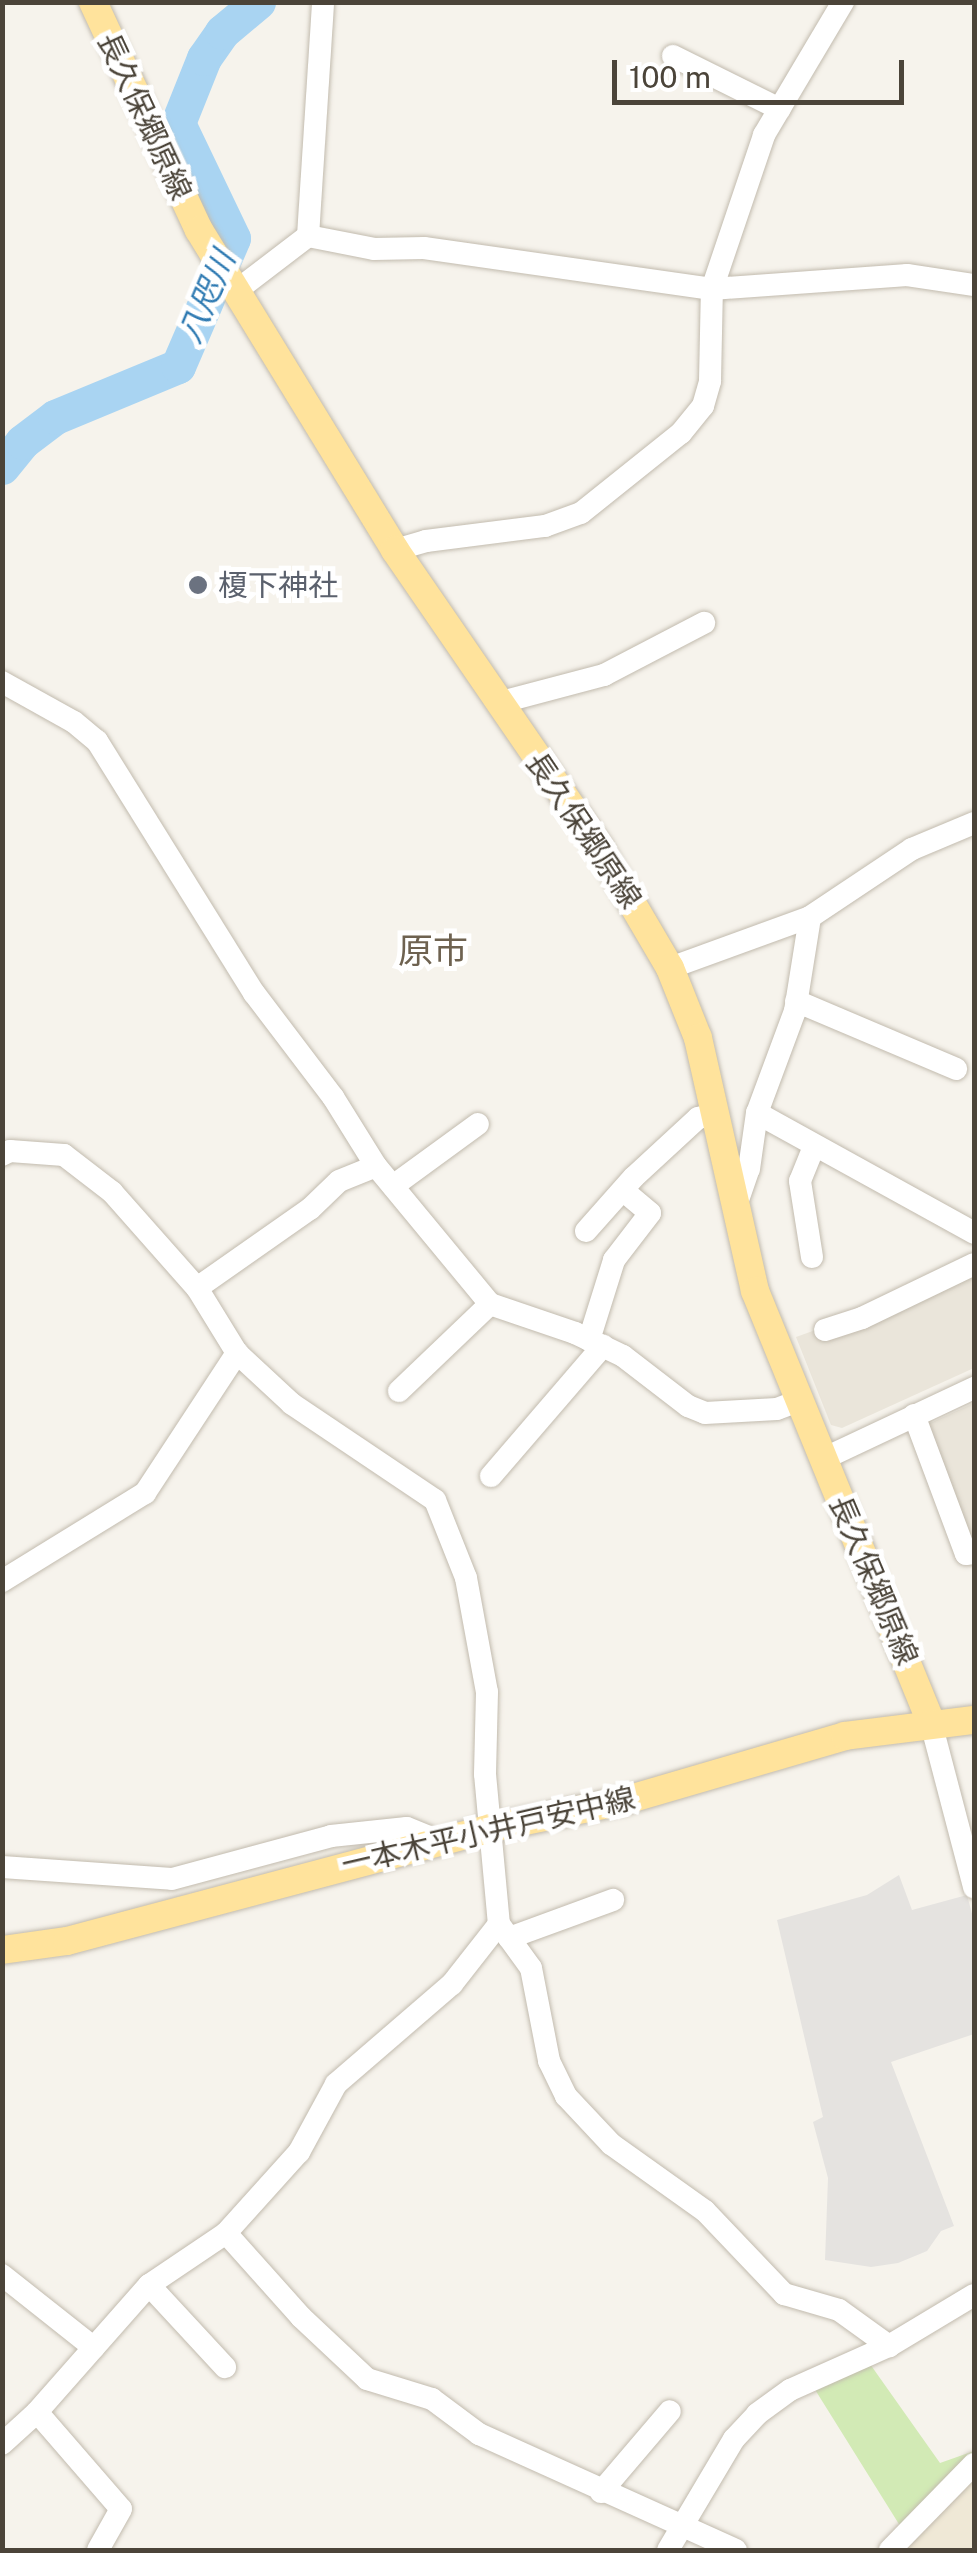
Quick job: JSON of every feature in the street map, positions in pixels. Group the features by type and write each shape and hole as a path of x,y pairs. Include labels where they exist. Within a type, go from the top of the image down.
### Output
{"main road":[{"name":"長久保郷原線","path":"94,2 157,148 236,292 395,550 599,847 670,968 698,1038 755,1290 931,1723"},
{"name":"一本木平小井戸安中線","path":"2,1950 67,1940 491,1828 623,1801 845,1736 974,1720"}],"street":[{"path":"308,236 323,2"},
{"path":"395,550 426,541 545,526 581,514 681,432 703,406 710,381 712,289 764,135 843,2"},
{"path":"674,56 780,108"},
{"path":"236,292 308,236 374,248 424,248 712,289 907,274 974,285"},
{"path":"498,703 604,675 704,623"},
{"path":"2,682 74,722 97,741 254,993 321,1080 376,1166 490,1304 622,1356 688,1406 704,1412 777,1409 798,1401"},
{"path":"670,968 810,917 912,850 974,823"},
{"path":"736,1203 749,1169 757,1113 796,1000 810,917"},
{"path":"796,1000 956,1069"},
{"path":"757,1113 974,1233"},
{"path":"586,1231 698,1118 716,1114"},
{"path":"393,1186 478,1124"},
{"path":"812,1257 800,1181 814,1146"},
{"path":"5,1148 64,1154 112,1192 161,1252 197,1288 237,1353 292,1404 435,1500 466,1578 487,1692 485,1774 504,1931 531,1968 549,2060 566,2096 611,2144 705,2212 784,2294 839,2310 889,2346"},
{"path":"197,1288 310,1209 339,1180 376,1166"},
{"path":"491,1476 596,1343 614,1260 650,1213 623,1190"},
{"path":"825,1330 862,1318 974,1264"},
{"path":"398,1392 490,1304"},
{"path":"2,1582 145,1493 237,1353"},
{"path":"824,1459 974,1388"},
{"path":"914,1415 966,1554 974,1553"},
{"path":"931,1723 974,1887"},
{"path":"2,1867 172,1879 332,1836 407,1828 440,1841"},
{"path":"2,2444 37,2412 150,2285 226,2233 299,2152 336,2084 452,1984 504,1931 613,1900"},
{"path":"226,2233 301,2317 367,2378 432,2399 479,2434 679,2528 736,2550"},
{"path":"2,2275 94,2348"},
{"path":"150,2285 225,2368"},
{"path":"668,2550 734,2439 757,2414 790,2390 889,2346 974,2295"},
{"path":"601,2492 670,2411"},
{"path":"37,2412 121,2509 98,2550"},
{"path":"890,2550 974,2464"}],"shaded area":[{"path":"974,1273 974,1368 842,1428 831,1425 796,1337"},
{"path":"974,1403 974,1545 926,1425"},
{"path":"899,1875 912,1910 967,1895 974,1921 974,2034 891,2062 954,2226 941,2231 927,2251 898,2263 871,2267 825,2260 828,2178 813,2122 823,2117 777,1920 867,1895"},
{"path":"974,2477 974,2550 906,2550"}],"green space":[{"path":"870,2364 940,2463 974,2451 902,2529 814,2388"}],"waterway":[{"name":"八咫川","path":"2,467 22,442 55,417 178,366 233,238 178,123 204,58 222,32 258,2"}],"place":[{"name":"榎下神社","path":"198,585"}],"district":[{"name":"原市","path":"433,951"}]}
